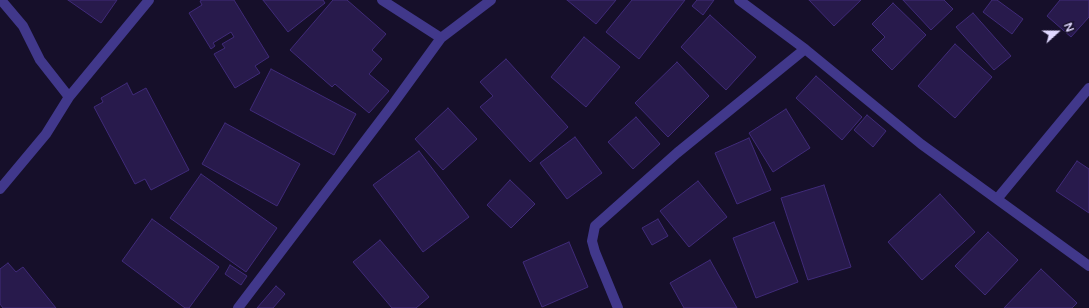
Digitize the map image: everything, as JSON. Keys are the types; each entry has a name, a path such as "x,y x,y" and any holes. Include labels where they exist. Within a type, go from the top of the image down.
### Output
{"street":[{"path":"1,0 23,26 40,60 69,97"},
{"path":"0,189 46,134 69,97 149,0"},
{"path":"382,0 441,38"},
{"path":"238,308 393,104 441,38 492,0"},
{"path":"739,0 804,49 920,144 1089,266"},
{"path":"618,308 595,252 592,241 595,226 677,152 804,49"},
{"path":"997,199 1089,88"}],"building":[{"path":"68,0 117,0 101,23"},
{"path":"234,0 269,57 255,66 260,73 235,88 214,54 225,48 222,44 234,37 231,32 213,43 215,46 211,49 189,13 202,5 200,1"},
{"path":"263,0 323,0 325,3 288,32"},
{"path":"333,0 347,0 386,34 372,50 382,59 369,74 389,91 369,113 335,84 332,87 290,50"},
{"path":"567,0 616,0 596,24"},
{"path":"632,0 685,0 639,59 606,32"},
{"path":"697,0 714,0 703,15 692,6"},
{"path":"809,0 861,0 834,26"},
{"path":"903,0 944,0 953,9 931,30"},
{"path":"992,0 997,0 1023,19 1012,34 983,12"},
{"path":"1060,0 1089,0 1089,17 1071,37 1047,16"},
{"path":"893,3 926,35 892,70 872,50 885,37 872,24"},
{"path":"973,13 1011,56 994,70 956,27"},
{"path":"710,15 756,57 726,90 681,47"},
{"path":"584,37 620,67 586,107 551,77"},
{"path":"955,44 992,77 955,118 918,86"},
{"path":"506,59 568,127 530,162 480,107 493,96 480,82"},
{"path":"677,62 709,96 668,137 635,103"},
{"path":"271,69 356,114 334,155 250,110"},
{"path":"816,76 862,117 842,140 796,98"},
{"path":"127,83 133,95 146,88 189,170 151,190 145,179 135,184 94,107 103,102 101,98"},
{"path":"448,108 477,139 443,170 415,139"},
{"path":"786,109 810,148 773,172 749,133"},
{"path":"867,115 886,131 873,147 854,130"},
{"path":"636,117 660,144 633,169 608,142"},
{"path":"225,123 300,164 277,206 202,164"},
{"path":"575,137 602,173 567,199 540,163"},
{"path":"749,138 771,190 737,204 715,153"},
{"path":"419,151 469,217 423,252 373,185"},
{"path":"1077,161 1089,169 1089,213 1056,191"},
{"path":"201,174 277,228 246,272 170,218"},
{"path":"510,180 535,204 511,228 487,205"},
{"path":"698,181 727,217 689,247 660,211"},
{"path":"824,185 851,267 808,280 781,198"},
{"path":"940,194 975,232 922,280 888,242"},
{"path":"152,219 219,267 189,308 185,308 122,261"},
{"path":"658,219 668,236 652,245 642,228"},
{"path":"774,222 798,282 756,298 733,238"},
{"path":"988,232 1018,260 985,295 955,266"},
{"path":"380,240 429,297 416,308 392,308 353,262"},
{"path":"569,242 588,287 542,307 523,262"},
{"path":"710,260 737,308 684,308 670,283"},
{"path":"8,263 16,272 23,267 56,308 3,308 0,304 0,269"},
{"path":"230,265 247,276 241,285 225,274"},
{"path":"1041,269 1077,303 1072,308 1004,308"},
{"path":"276,286 285,294 273,308 257,308"}]}
